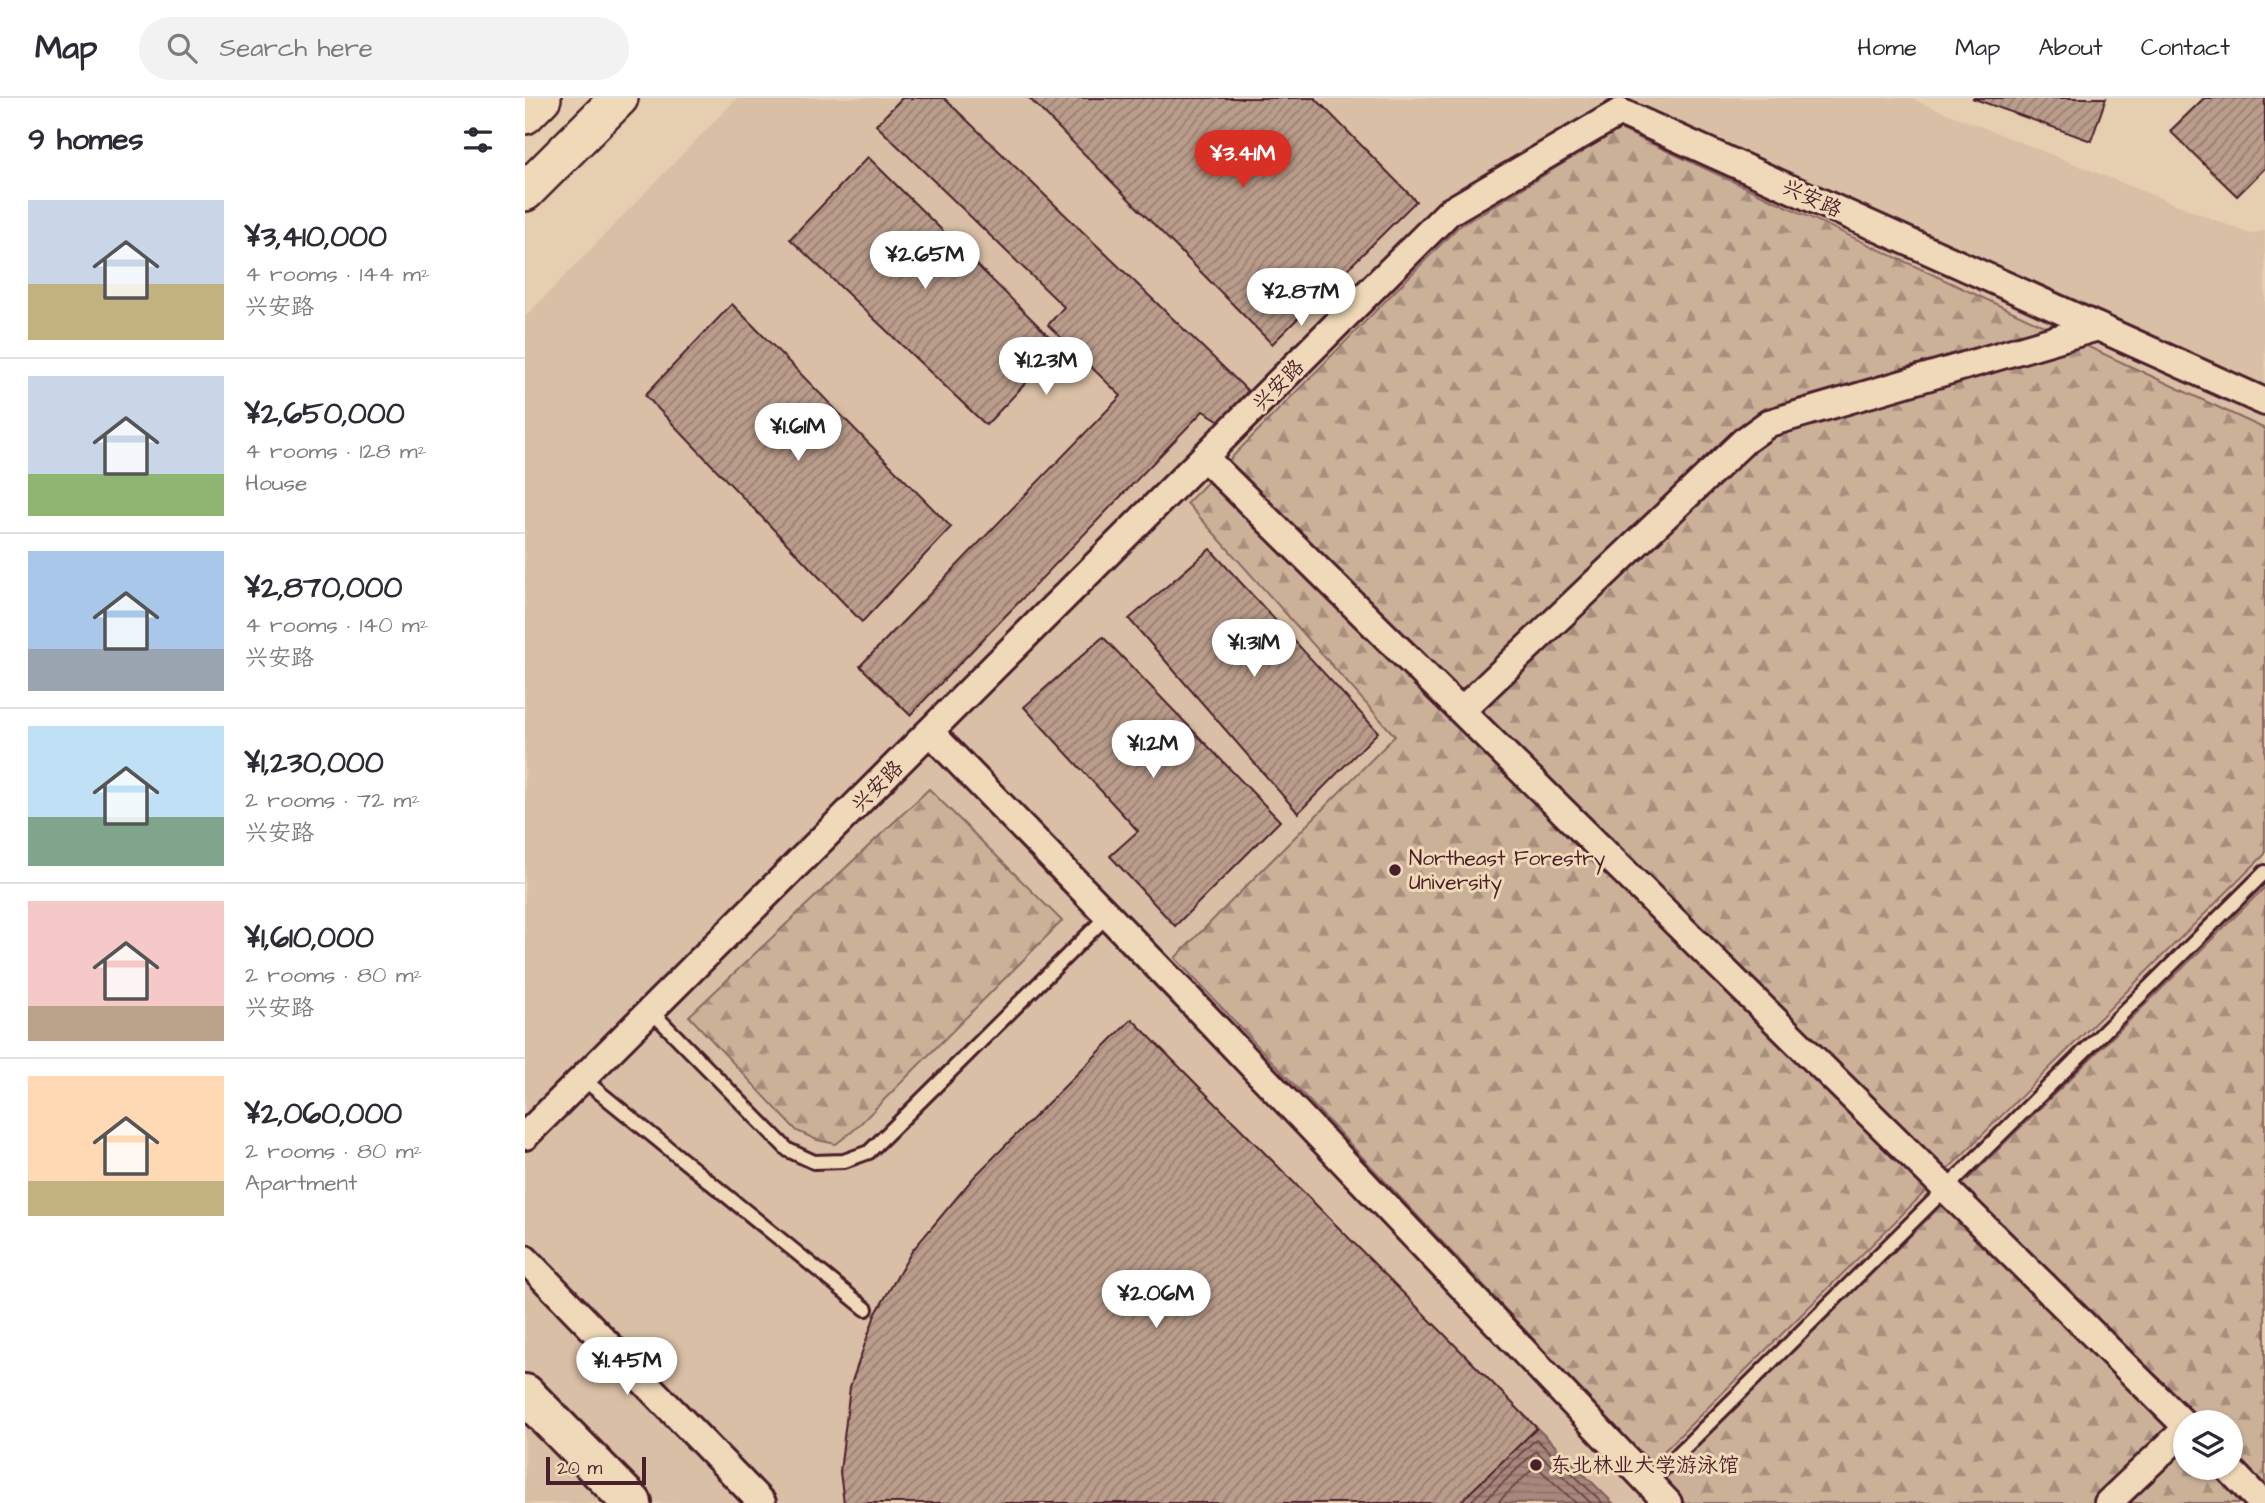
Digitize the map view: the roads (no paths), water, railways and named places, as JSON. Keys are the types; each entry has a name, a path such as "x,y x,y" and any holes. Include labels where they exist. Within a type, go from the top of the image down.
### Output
{"main road":[{"path":"525,115 542,98"},
{"path":"525,192 619,98"},
{"path":"535,1404 595,1503"},
{"path":"535,1404 632,1503"}],"street":[{"name":"兴安路","path":"525,1136 1450,212 1620,113 2265,402"},
{"path":"1462,710 1744,441 1769,423 2098,327"},
{"path":"1205,458 1946,1187 2173,1415"},
{"path":"930,732 1668,1503"},
{"path":"525,1259 762,1503"},
{"path":"2108,1503 2173,1440"},
{"path":"2240,1480 2262,1503"}],"lane":[{"path":"1649,1483 2265,872"},
{"path":"651,1011 788,1150 814,1162 844,1161 869,1152 1107,916"},
{"path":"583,1079 866,1309"}],"water":[{"name":"东北林业大学游泳馆","path":"1537,1428 1613,1503 1459,1503"}],"place":[{"name":"Northeast Forestry University","path":"1395,870"},
{"name":"东北林业大学游泳馆","path":"1536,1465"}]}
